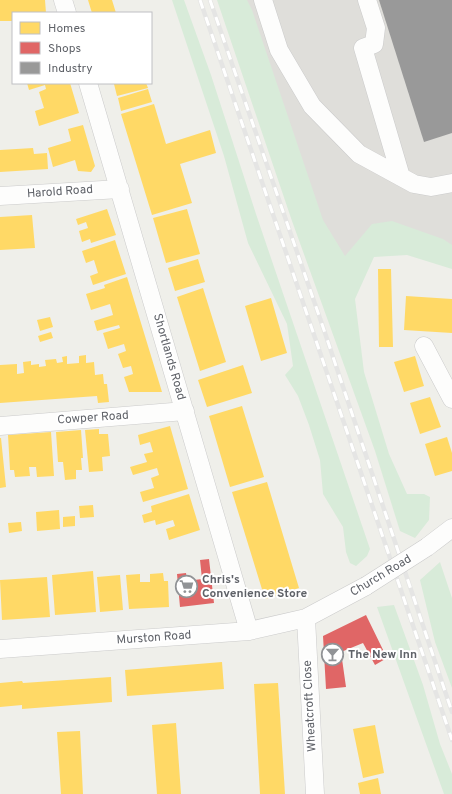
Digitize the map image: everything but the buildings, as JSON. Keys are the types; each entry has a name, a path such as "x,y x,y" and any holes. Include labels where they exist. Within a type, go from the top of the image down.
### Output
{"street":[{"path":"63,0 67,12"},
{"path":"262,0 279,50 312,106 359,154 414,184 431,187 452,183"},
{"path":"368,0 376,28 374,44 363,48 401,177"},
{"name":"Shortlands Road","path":"88,84 250,631"},
{"name":"Harold Road","path":"0,196 120,188"},
{"path":"424,346 452,399"},
{"name":"Cowper Road","path":"0,426 185,412"},
{"name":"Church Road","path":"306,618 366,586 427,547 452,528"},
{"name":"Murston Road","path":"0,649 250,631 306,618"},
{"name":"Wheatcroft Close","path":"306,618 315,794"}],"shaded area":[{"path":"227,0 452,0 452,260 389,245 312,267"}],"green space":[{"path":"172,0 184,0 211,75 256,214 370,549 367,556 356,566 350,563 346,552 343,527 323,494 320,460 309,425 298,396 285,375 293,366 287,324 248,243 224,156"},
{"path":"217,0 247,0 252,10 323,220 345,256 372,224 392,221 443,239 452,245 452,269 407,255 374,257 355,299 364,372 389,454 407,494 424,494 430,497 429,520 415,538 400,531 375,451 292,221"},
{"path":"440,562 452,598 452,688 435,642 420,580"},
{"path":"394,605 423,685 440,744 452,774 452,794 444,794 377,607"}],"railway":[{"path":"200,0 452,740"},
{"path":"210,0 324,330 452,712"}],"place":[{"name":"Chris's Convenience Store","path":"186,587"},
{"name":"The New Inn","path":"333,655"}]}
